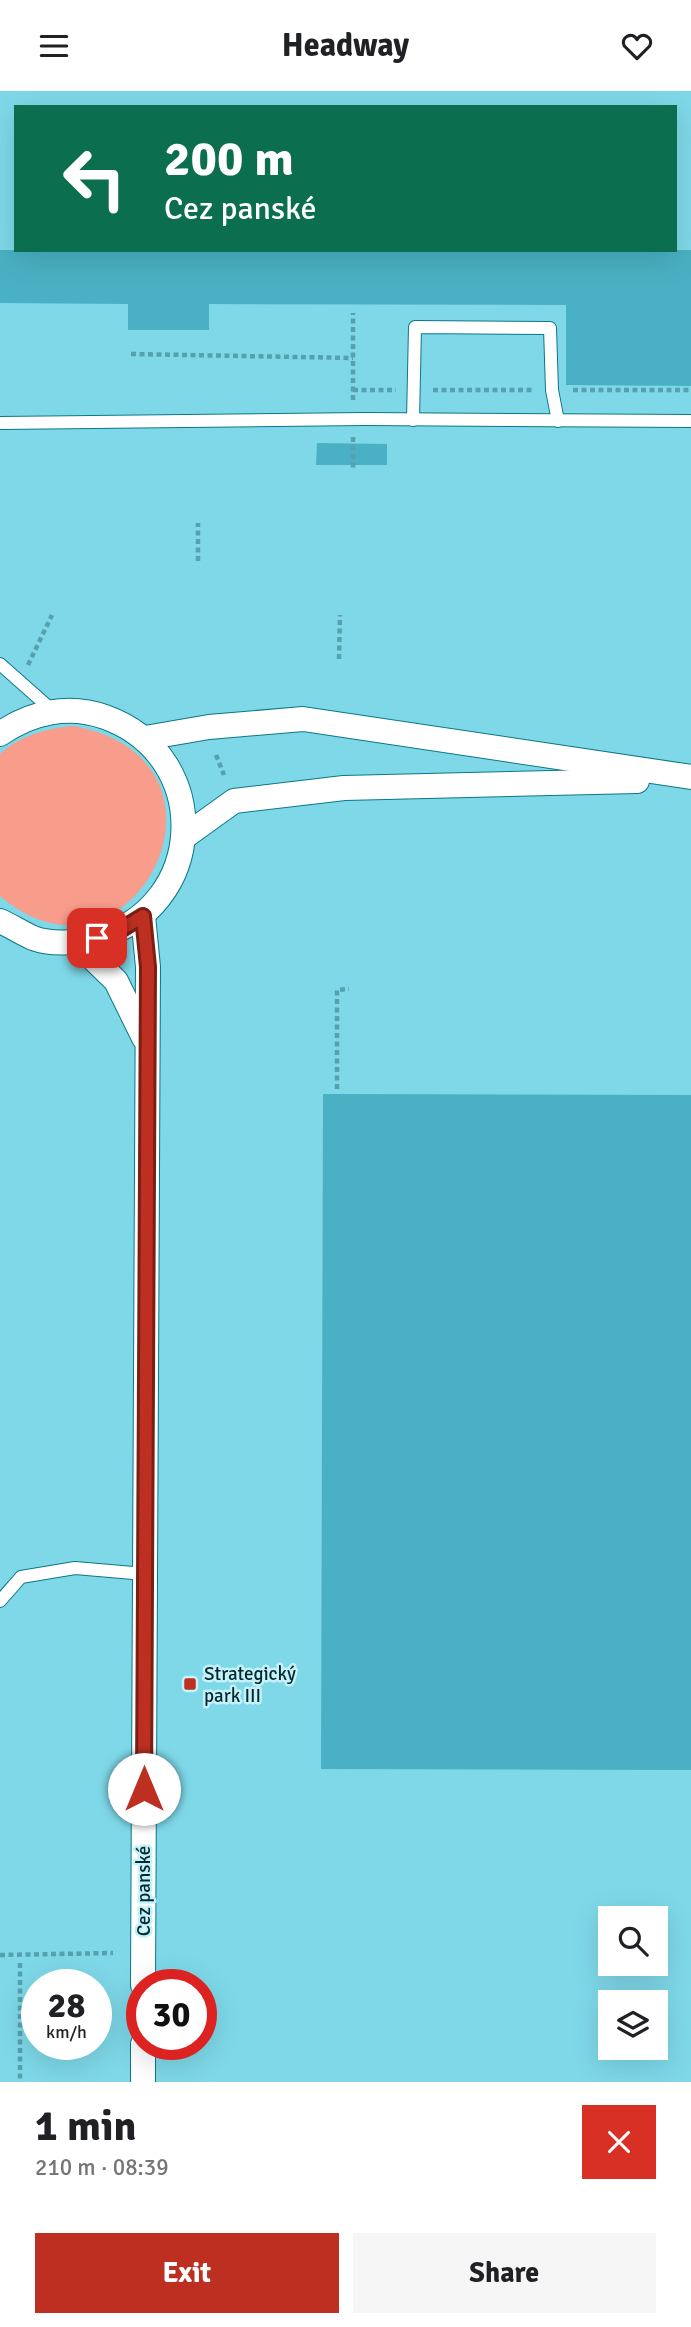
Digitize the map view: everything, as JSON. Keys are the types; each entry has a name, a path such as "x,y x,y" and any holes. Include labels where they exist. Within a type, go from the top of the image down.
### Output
{"street":[{"path":"0,734 18,721 54,711 90,712 125,724 145,738 174,777 183,806 184,837 178,866 163,893 143,916 117,932 77,943 35,939 0,921"},
{"path":"145,738 209,727 303,719 691,778"},
{"path":"184,837 234,801 344,788 691,778"},
{"name":"Cez panské","path":"143,916 148,967 143,1969"},
{"name":"Cez panské","path":"77,943 116,981 146,1042"},
{"path":"143,2060 143,2082"}],"lane":[{"path":"413,420 415,327 550,328 552,390 558,421"},
{"path":"0,423 691,421"},
{"path":"0,664 54,711"},
{"path":"0,1601 21,1577 75,1568 145,1574"}],"path":[{"path":"353,313 353,397"},
{"path":"131,354 353,358"},
{"path":"353,390 691,390"},
{"path":"198,523 198,561"},
{"path":"27,667 51,615"},
{"path":"339,659 340,615"},
{"path":"216,755 224,775"},
{"path":"337,1090 337,990 349,989"},
{"path":"0,1955 113,1952"},
{"path":"20,1963 20,2082"}],"shaded area":[{"path":"73,726 128,747 158,782 166,824 155,866 130,901 93,922 49,922 0,896 0,754 16,742 34,734"}],"building":[{"path":"0,250 691,250 691,386 566,385 566,305 209,304 209,330 128,330 128,304 0,303"},
{"path":"317,443 387,444 387,465 316,465"},
{"path":"323,1094 691,1095 691,1770 321,1769"}],"place":[{"name":"Strategický park III","path":"190,1684"}],"route":[{"path":"97,938 117,932 143,916 148,967 144,1789"}]}
